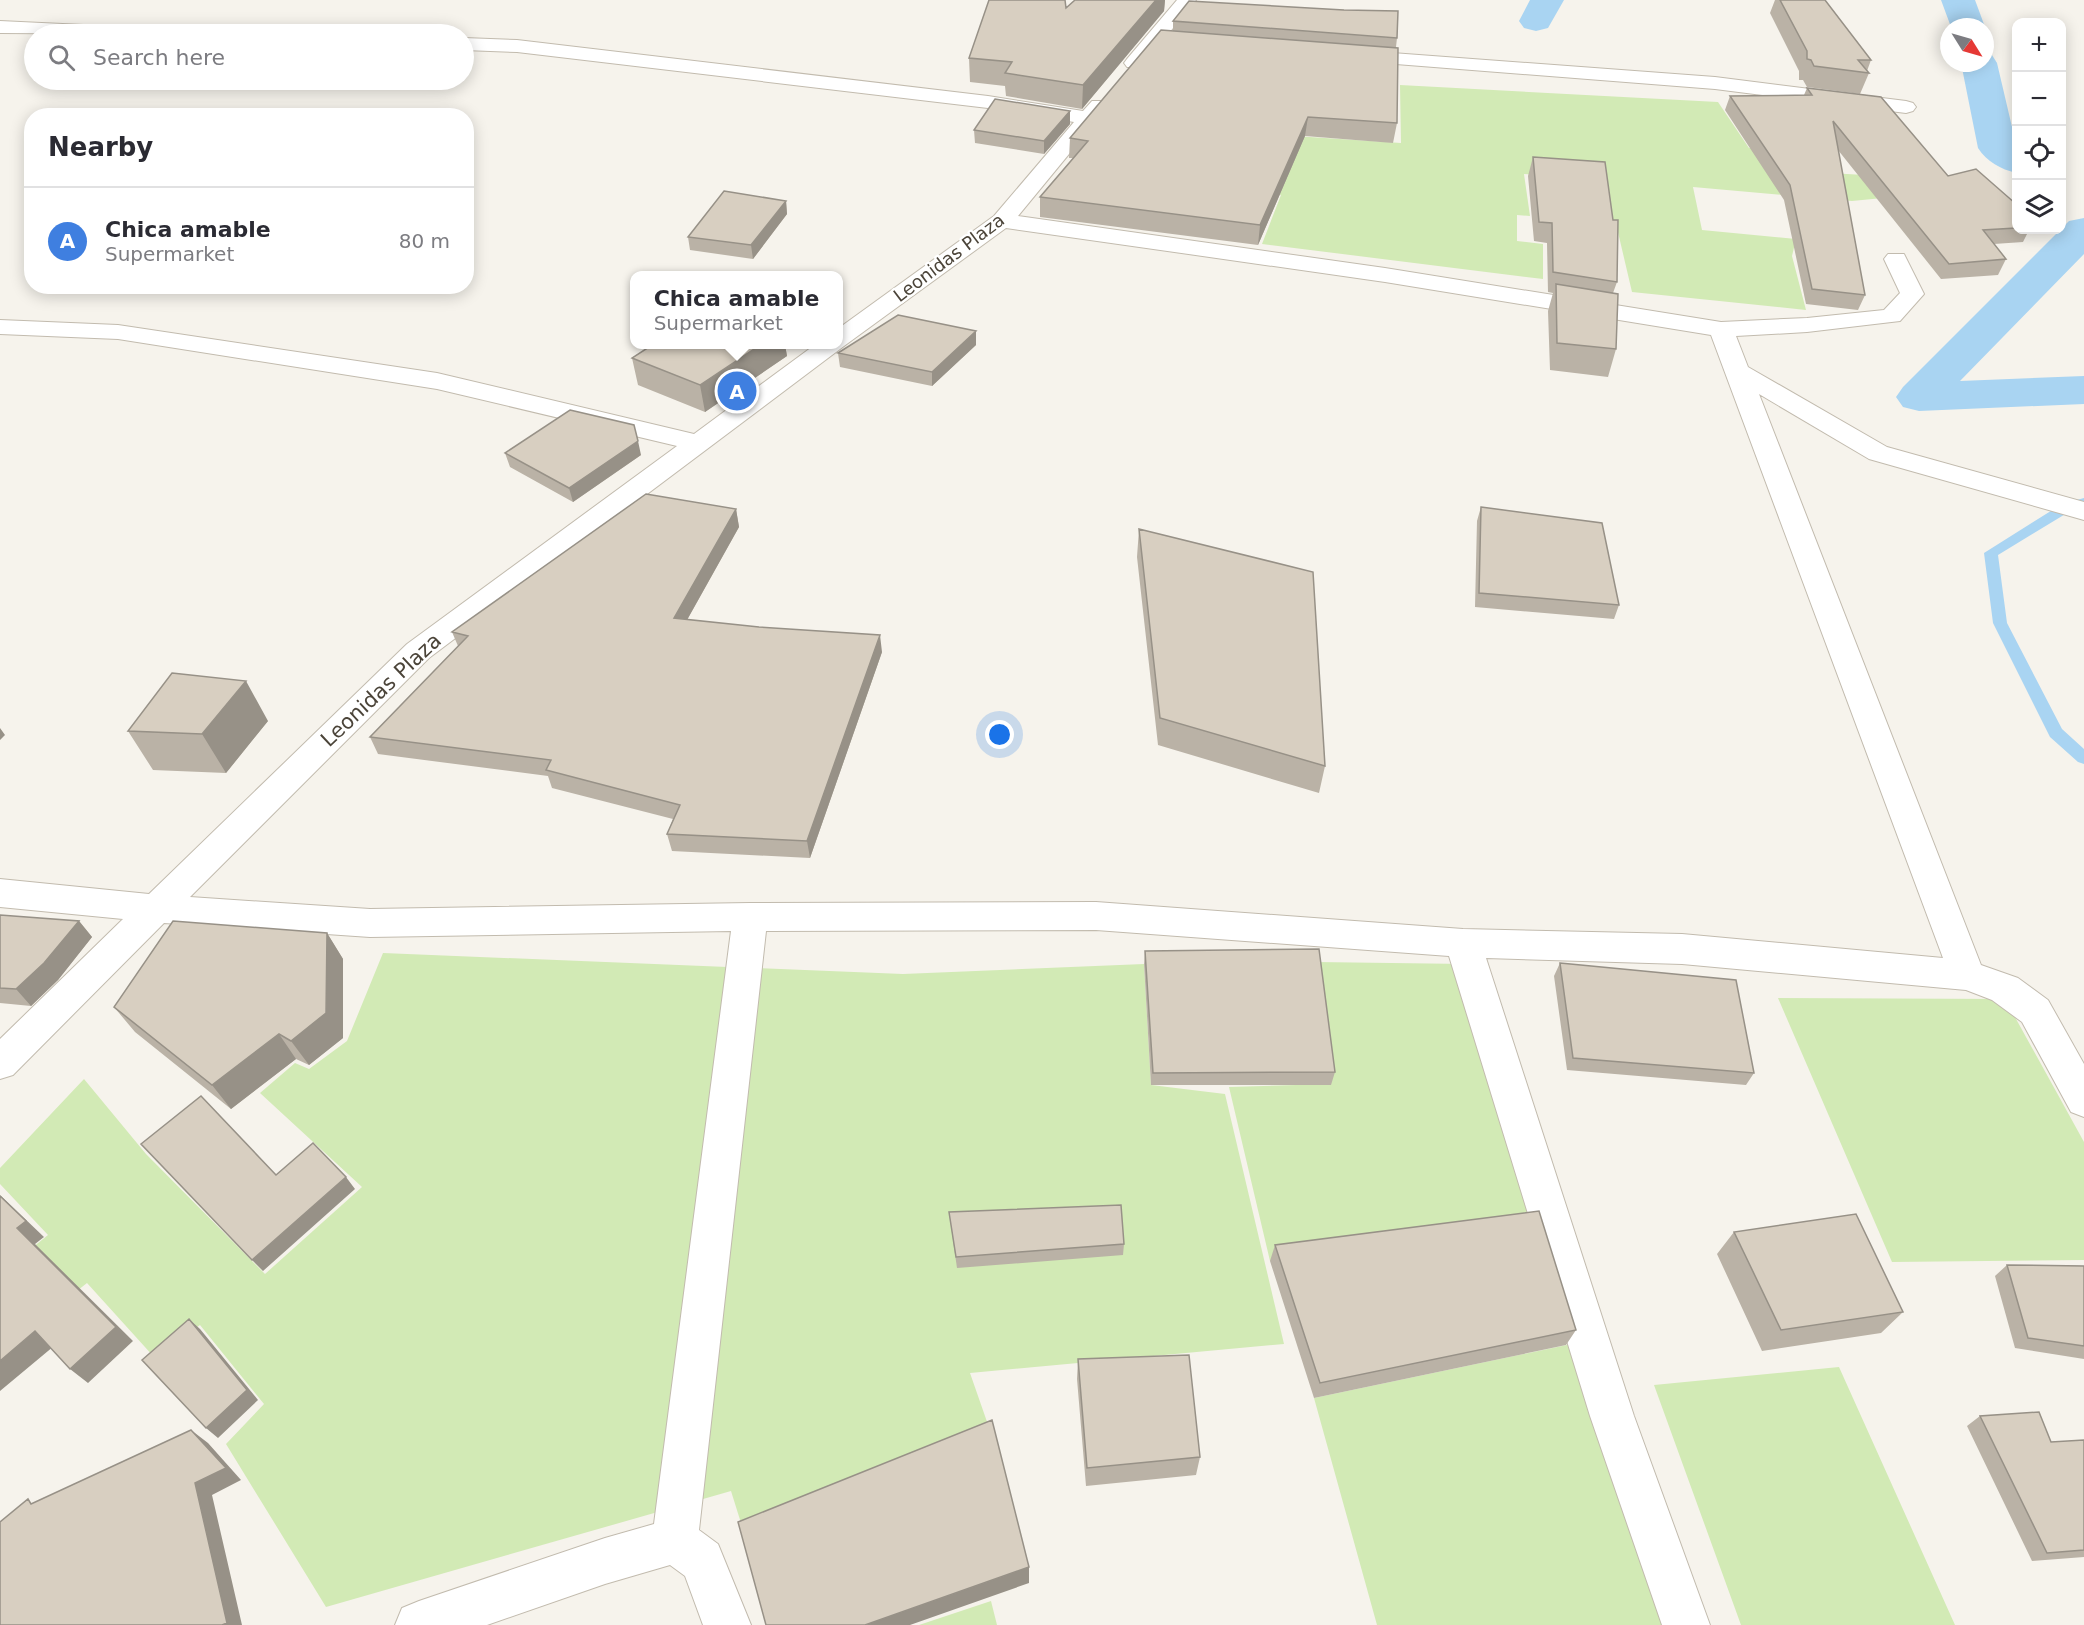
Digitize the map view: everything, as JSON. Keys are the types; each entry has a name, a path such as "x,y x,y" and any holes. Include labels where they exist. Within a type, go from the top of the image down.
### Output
{"street":[{"path":"1124,75 1187,0"},
{"path":"0,27 24,28"},
{"path":"1153,40 1176,42"},
{"path":"474,44 517,46 894,90 1088,118"},
{"path":"1338,55 1715,83 1906,107"},
{"name":"Leonidas Plaza","path":"843,337 1002,221 1110,92"},
{"path":"1002,221 1385,275 1721,329 1807,326 1891,316 1912,294 1896,259"},
{"path":"0,327 118,332 437,381 698,443"},
{"path":"1721,329 1967,975"},
{"name":"Leonidas Plaza","path":"0,1062 418,651 827,349"},
{"path":"1737,371 1878,453 2084,511"},
{"path":"0,893 157,909 370,924 750,916 1096,916 1462,943 1682,949 1967,975 2005,989 2035,1011 2084,1100"},
{"path":"675,1542 750,916"},
{"path":"1462,943 1612,1416 1686,1625"},
{"path":"419,1625 605,1561 675,1542 702,1560 727,1625"}],"green space":[{"path":"1400,85 1718,102 1749,148 1808,146 1830,173 1864,175 1893,197 1852,201 1693,187 1702,230 1796,239 1792,256 1806,310 1632,292 1617,228 1609,216 1602,179 1524,174 1530,216 1517,215 1517,241 1543,244 1543,279 1262,244 1281,195 1210,186 1279,135 1401,143"},
{"path":"383,953 903,974 1144,964 1151,1085 1225,1094 1284,1344 970,1373 993,1439 746,1539 731,1491 326,1607 226,1444 264,1404 200,1325 154,1357 87,1283 0,1352 0,1274 48,1235 0,1184 0,1168 84,1079 146,1154 265,1274 362,1187 260,1093 295,1063 309,1069 347,1041"},
{"path":"1316,962 1467,964 1551,1225 1270,1261 1229,1087 1331,1084"},
{"path":"1778,998 2005,999 2084,1142 2084,1260 1892,1262"},
{"path":"1586,1341 1698,1625 1377,1625 1314,1398"},
{"path":"1839,1367 1955,1625 1741,1625 1654,1385"},
{"path":"991,1601 997,1625 919,1625"}],"building":[{"path":"989,0 1065,0 1066,8 1075,0 1156,0 1083,85 1005,73 1012,62 969,58"},
{"path":"1780,0 1825,0 1871,60 1858,60 1869,73 1814,66 1811,60 1807,59 1807,51"},
{"path":"1189,1 1398,11 1397,38 1173,21"},
{"path":"1161,30 1398,48 1397,123 1308,117 1260,225 1040,197 1088,141 1070,138"},
{"path":"1807,88 1881,97 1948,176 1976,169 2012,200 2012,228 1983,230 2006,259 1949,264 1833,121 1865,295 1812,289 1790,185 1730,96 1812,95"},
{"path":"995,99 1070,111 1044,141 974,130"},
{"path":"1533,157 1605,162 1613,220 1618,220 1617,282 1553,272 1552,223 1539,222"},
{"path":"724,191 786,201 751,245 688,237"},
{"path":"1556,284 1618,294 1616,349 1557,343"},
{"path":"898,315 976,331 932,372 838,353"},
{"path":"646,349 754,349 700,385 632,358"},
{"path":"570,410 634,425 638,441 569,488 505,453"},
{"path":"646,494 736,509 674,618 759,627 880,635 807,841 667,834 680,805 546,770 551,760 370,737 468,636 452,632"},
{"path":"1481,507 1602,523 1619,605 1479,593"},
{"path":"1139,529 1313,572 1325,766 1160,718"},
{"path":"172,673 246,681 202,734 128,731"},
{"path":"0,915 79,921 44,963 16,989 0,988"},
{"path":"173,921 327,933 326,1013 291,1041 279,1034 212,1085 114,1007"},
{"path":"1319,949 1335,1072 1153,1073 1145,951"},
{"path":"1560,963 1736,980 1754,1073 1573,1058"},
{"path":"201,1096 276,1175 313,1143 346,1177 252,1260 141,1144"},
{"path":"0,1196 26,1221 17,1228 116,1327 70,1369 35,1331 0,1361"},
{"path":"1121,1205 1124,1244 956,1257 949,1212"},
{"path":"1539,1211 1576,1330 1320,1383 1275,1245"},
{"path":"1856,1214 1903,1312 1781,1330 1734,1232"},
{"path":"2007,1265 2084,1266 2084,1346 2028,1338"},
{"path":"189,1319 247,1390 206,1428 142,1360"},
{"path":"1189,1355 1200,1457 1087,1468 1078,1359"},
{"path":"2039,1412 2051,1442 2084,1440 2084,1550 2047,1553 1980,1416"},
{"path":"992,1420 1029,1567 865,1625 766,1625 738,1522"},
{"path":"191,1430 226,1468 195,1483 227,1623 222,1625 0,1625 0,1522 28,1499 31,1504"}],"waterway":[{"path":"1536,21 1547,0"},
{"path":"1958,0 1965,18"},
{"path":"1981,72 1997,148 2012,158"},
{"path":"2084,230 1919,397 2084,390"},
{"path":"2084,502 2067,507 1991,553 2000,623 2056,733 2084,758"}],"place":[{"name":"Chica amable","path":"737,391"}]}
